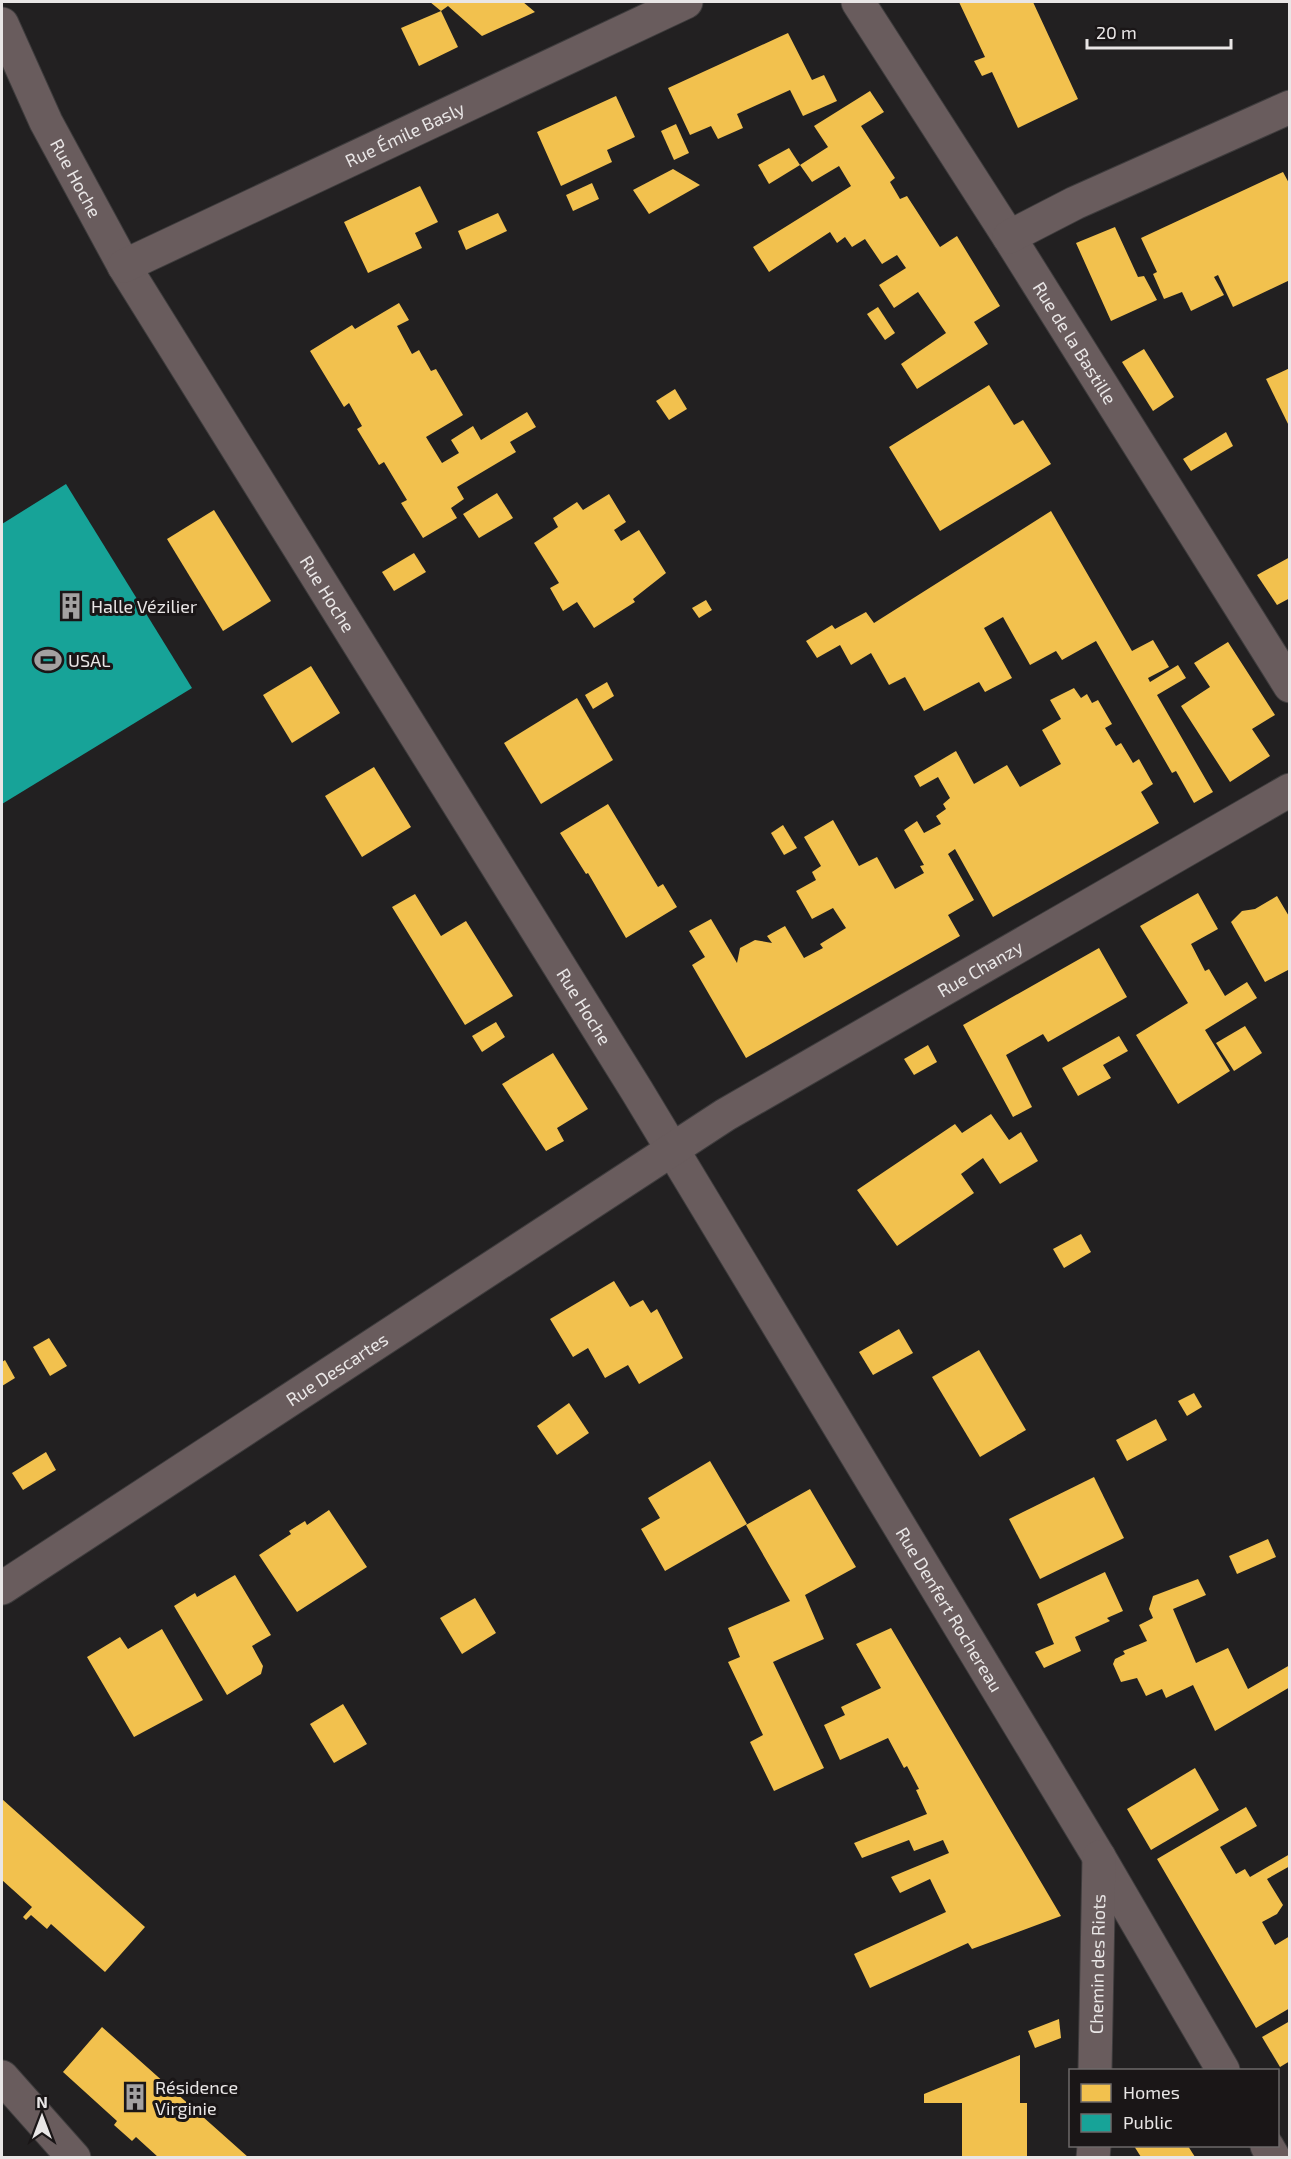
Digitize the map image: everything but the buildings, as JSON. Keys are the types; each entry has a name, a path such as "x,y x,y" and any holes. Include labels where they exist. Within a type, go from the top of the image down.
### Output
{"street":[{"name":"Rue Émile Basly","path":"124,266 686,2"},
{"name":"Rue de la Bastille","path":"858,2 1009,237 1290,686"},
{"name":"Rue Hoche","path":"2,24 46,122 124,266 631,1081 672,1152"},
{"path":"1009,237 1075,203 1290,107"},
{"name":"Rue Chanzy","path":"672,1152 725,1115 1290,790"},
{"name":"Rue Descartes","path":"2,1587 672,1152"},
{"name":"Rue Denfert Rochereau","path":"672,1152 1099,1857 1222,2069"},
{"name":"Chemin des Riots","path":"1095,2069 1099,1857"},
{"path":"2,2077 74,2157"}],"place":[{"name":"Halle Vézilier","path":"71,606"},
{"name":"USAL","path":"48,660"},
{"name":"Résidence Virginie","path":"135,2097"}]}
